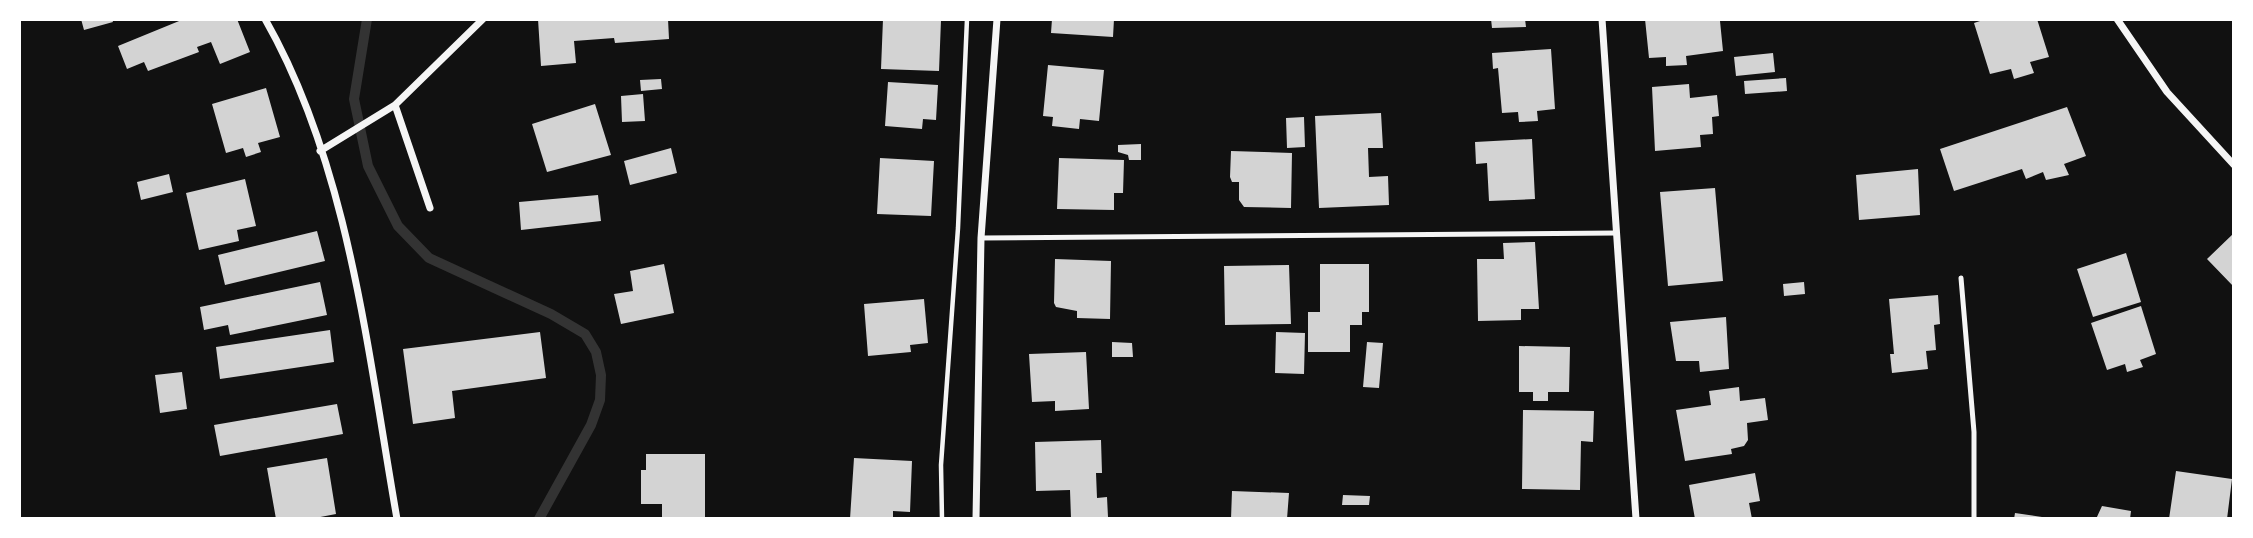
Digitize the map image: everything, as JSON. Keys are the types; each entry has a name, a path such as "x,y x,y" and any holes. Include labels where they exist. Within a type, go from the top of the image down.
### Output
{"street":[{"path":"265,19 287,57 334,192 364,333 397,519"},
{"path":"320,151 381,117 396,105 483,19"},
{"path":"976,519 981,238 997,19"},
{"path":"1602,19 1636,519"},
{"path":"2117,19 2167,92 2234,165"},
{"path":"396,105 430,208"}],"lane":[{"path":"981,238 1617,233"},
{"path":"1961,278 1974,432 1974,519"}],"path":[{"path":"942,519 941,465 958,228 967,19"}],"building":[{"path":"81,19 112,19 113,22 84,30"},
{"path":"184,19 237,19 250,52 220,64 211,42 197,47 199,52 148,71 144,62 127,69 118,46"},
{"path":"538,19 668,19 669,39 615,43 614,38 574,41 576,63 541,66"},
{"path":"883,19 941,20 939,71 881,69"},
{"path":"1052,19 1114,19 1113,37 1051,33"},
{"path":"1491,19 1525,19 1526,27 1492,28"},
{"path":"1645,19 1720,21 1723,51 1686,56 1687,65 1666,66 1666,57 1649,58"},
{"path":"1986,19 2037,19 2049,57 2030,62 2034,73 2014,79 2011,69 1990,74 1974,23"},
{"path":"1551,49 1555,109 1537,111 1538,121 1519,122 1518,112 1502,113 1498,68 1493,69 1492,53"},
{"path":"1773,53 1775,72 1736,76 1734,57"},
{"path":"1048,65 1104,70 1099,121 1080,119 1079,129 1052,126 1053,117 1043,116"},
{"path":"1786,78 1787,91 1745,94 1744,81"},
{"path":"661,79 662,89 641,91 640,80"},
{"path":"888,82 938,85 936,120 923,119 922,129 885,126"},
{"path":"1689,84 1690,98 1717,95 1719,116 1712,117 1713,134 1700,135 1701,147 1655,151 1652,87"},
{"path":"266,88 280,137 258,143 261,152 246,157 243,148 226,153 212,104"},
{"path":"643,94 645,121 622,122 621,96"},
{"path":"595,104 611,155 547,172 532,124"},
{"path":"2067,107 2086,156 2064,164 2069,175 2046,180 2043,172 2026,179 2022,169 1954,191 1940,149"},
{"path":"1381,113 1383,148 1368,148 1369,177 1388,176 1389,205 1319,208 1315,116"},
{"path":"1304,117 1305,147 1287,148 1286,118"},
{"path":"1532,139 1535,199 1489,201 1487,163 1476,164 1475,142"},
{"path":"1141,144 1141,160 1129,160 1128,155 1118,152 1118,145"},
{"path":"671,148 677,173 630,185 624,161"},
{"path":"1231,151 1292,153 1291,208 1244,207 1239,200 1239,182 1232,182 1230,177"},
{"path":"880,158 934,161 931,216 877,214"},
{"path":"1059,158 1124,160 1123,193 1114,193 1114,210 1057,209"},
{"path":"1918,169 1920,215 1859,220 1856,175"},
{"path":"169,174 173,192 141,200 137,182"},
{"path":"245,179 256,226 237,230 239,241 199,250 186,193"},
{"path":"1715,188 1723,281 1668,286 1660,192"},
{"path":"598,195 601,221 521,230 519,202"},
{"path":"317,231 325,261 225,285 218,255"},
{"path":"2234,233 2234,287 2207,259"},
{"path":"1535,242 1539,309 1521,309 1521,320 1478,321 1477,259 1504,259 1503,243"},
{"path":"2126,253 2141,302 2093,317 2077,269"},
{"path":"1055,259 1111,261 1110,319 1077,318 1077,311 1056,307"},
{"path":"664,264 674,313 621,324 614,294 633,291 630,271"},
{"path":"1320,264 1369,264 1369,312 1362,312 1362,325 1350,325 1350,352 1308,352 1308,312 1320,312"},
{"path":"1289,265 1291,324 1225,325 1224,266"},
{"path":"320,282 327,315 230,335 228,325 204,330 200,307"},
{"path":"1804,282 1805,294 1784,296 1783,284"},
{"path":"1938,295 1940,324 1934,325 1936,350 1926,351 1928,369 1892,373 1890,354 1894,354 1889,299"},
{"path":"924,299 928,343 910,345 911,352 868,356 864,304"},
{"path":"2141,306 2156,354 2140,360 2143,367 2127,372 2125,364 2107,370 2091,323"},
{"path":"1726,317 1729,369 1700,372 1699,361 1676,361 1670,322"},
{"path":"330,330 334,362 220,379 216,347"},
{"path":"540,332 546,378 452,391 455,418 413,424 403,349"},
{"path":"1276,332 1305,333 1304,374 1275,373"},
{"path":"1112,342 1132,343 1133,357 1112,357"},
{"path":"1367,342 1383,343 1379,388 1363,387"},
{"path":"1519,346 1570,347 1569,392 1548,392 1548,401 1533,401 1533,392 1519,392"},
{"path":"1086,352 1089,409 1055,411 1055,401 1032,402 1029,354"},
{"path":"182,372 187,409 160,413 155,375"},
{"path":"1739,387 1740,401 1765,398 1768,420 1747,423 1748,440 1744,446 1731,449 1732,454 1685,461 1676,410 1711,405 1709,391"},
{"path":"337,404 343,434 220,456 214,425"},
{"path":"1523,410 1594,411 1593,442 1581,441 1580,490 1522,489"},
{"path":"1101,440 1102,473 1096,473 1097,498 1107,497 1108,517 1071,518 1070,490 1036,491 1035,442"},
{"path":"646,454 705,454 705,517 662,517 662,504 641,504 641,470 646,470"},
{"path":"327,458 336,514 310,519 276,519 267,468"},
{"path":"854,458 912,461 910,512 893,511 893,519 850,519"},
{"path":"2176,471 2232,479 2227,519 2169,519"},
{"path":"1755,473 1760,501 1749,503 1752,519 1695,519 1689,485"},
{"path":"1232,491 1289,493 1287,519 1231,519"},
{"path":"1343,495 1370,496 1369,505 1342,505"},
{"path":"2102,506 2131,511 2130,519 2096,519"},
{"path":"2015,513 2042,517 2042,519 2014,519"}],"waterway":[{"path":"367,19 354,99 368,166 398,226 429,258 551,314 585,334 596,352 601,375 600,400 591,425 539,519"}]}
